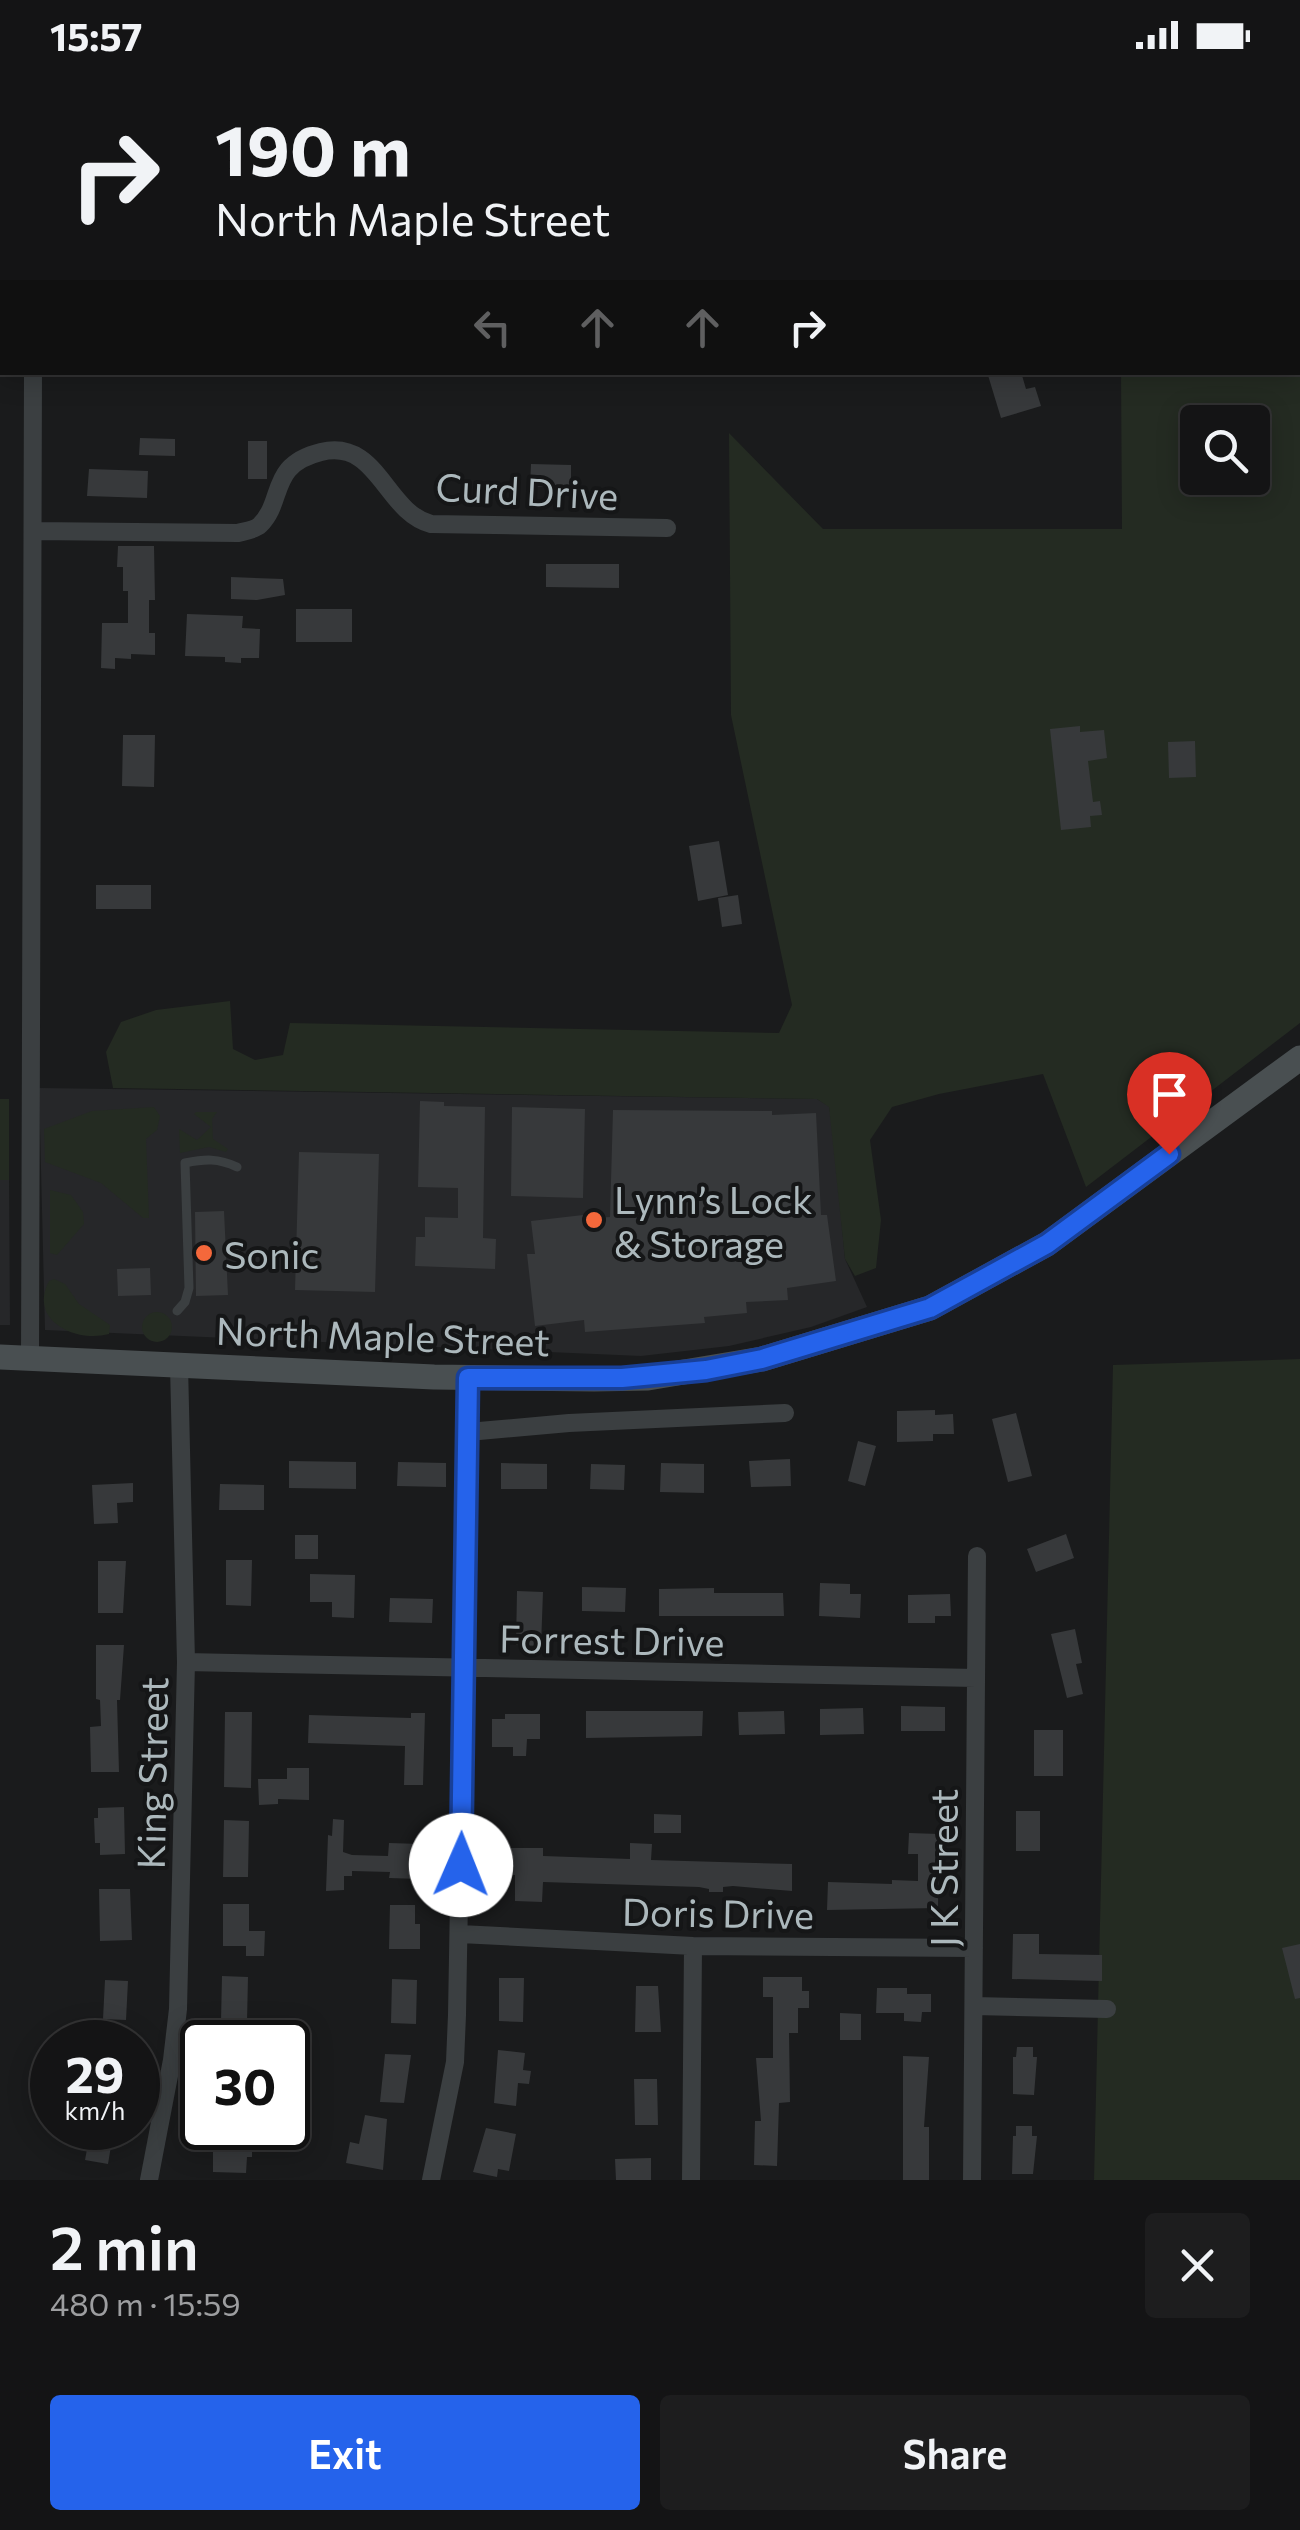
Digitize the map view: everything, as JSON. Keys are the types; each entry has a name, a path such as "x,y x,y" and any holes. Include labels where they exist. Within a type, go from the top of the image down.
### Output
{"main road":[{"name":"North Maple Street","path":"0,1357 468,1378 648,1378 762,1359 930,1308 1047,1244 1300,1058"}],"street":[{"path":"30,1358 33,375"},
{"name":"Curd Drive","path":"33,531 252,530 261,524 280,482 292,466 331,450 356,454 368,462 413,515 431,524 667,528"},
{"name":"King Street","path":"149,2180 178,2009 186,1662 179,1365"},
{"path":"431,2180 455,2062 468,1378"},
{"path":"468,1432 785,1413"},
{"name":"J K Street","path":"972,2180 978,1556"},
{"name":"Forrest Drive","path":"186,1662 976,1678"},
{"name":"Doris Drive","path":"460,1934 693,1946 974,1948"},
{"path":"691,2180 693,1946"},
{"path":"974,2006 1106,2009"}],"lane":[{"path":"177,1311 190,1288 185,1163 206,1159 237,1166"}],"shaded area":[{"path":"1121,375 1300,375 1300,1023 1086,1187 1043,1074 892,1107 870,1140 881,1220 876,1268 855,1276 845,1259 829,1107 817,1099 113,1088 106,1052 121,1022 156,1010 230,1001 233,1049 255,1060 283,1055 290,1023 779,1033 792,1005 731,715 729,433 823,529 1122,529"},
{"path":"39,1088 817,1099 829,1106 845,1259 867,1307 811,1327 729,1346 641,1356 45,1330"},
{"path":"0,1099 9,1099 9,1180 0,1180"},
{"path":"154,1107 160,1116 157,1130 146,1139 149,1218 143,1218 101,1183 45,1162 44,1129 92,1111"},
{"path":"196,1112 217,1112 212,1119 213,1139 228,1149 226,1152 209,1147 180,1153 179,1129 197,1140 211,1127"},
{"path":"0,1180 9,1180 10,1325 0,1325"},
{"path":"50,1190 71,1195 83,1212 84,1224 57,1255 50,1253"},
{"path":"49,1281 65,1284 79,1304 110,1325 109,1334 82,1335 58,1326 45,1307 44,1295"},
{"path":"157,1312 171,1321 172,1327 163,1341 157,1342 143,1333 142,1327 151,1313"},
{"path":"1300,1359 1300,2180 1094,2180 1113,1365"}],"building":[{"path":"988,375 1022,375 1026,389 1035,387 1041,406 1001,418"},
{"path":"140,438 175,439 175,456 139,455"},
{"path":"248,441 267,441 267,479 248,479"},
{"path":"531,464 571,465 571,488 530,486"},
{"path":"89,469 148,471 147,498 87,496"},
{"path":"118,546 154,546 155,600 149,600 149,633 155,633 155,655 131,654 131,659 115,658 115,669 101,668 102,623 128,623 128,591 123,591 123,567 117,567"},
{"path":"546,564 619,564 619,588 546,587"},
{"path":"231,577 283,579 285,595 231,599"},
{"path":"296,609 352,609 352,642 296,642"},
{"path":"187,614 243,616 242,628 260,629 259,658 241,658 241,663 225,662 225,657 185,656"},
{"path":"1080,726 1080,732 1104,730 1107,758 1088,761 1093,802 1100,801 1102,815 1090,816 1091,827 1061,830 1050,729"},
{"path":"123,735 155,735 154,787 122,786"},
{"path":"1195,741 1196,777 1169,778 1168,742"},
{"path":"719,841 728,895 698,901 689,846"},
{"path":"96,885 151,885 151,909 96,909"},
{"path":"738,895 742,924 722,927 718,898"},
{"path":"420,1101 485,1107 483,1238 496,1239 495,1269 415,1266 416,1237 425,1237 425,1217 458,1218 458,1188 418,1187"},
{"path":"512,1107 585,1109 583,1198 511,1196"},
{"path":"613,1110 816,1113 821,1215 827,1215 836,1281 787,1288 788,1300 746,1302 747,1313 704,1317 705,1323 585,1332 584,1320 535,1326 527,1254 535,1254 531,1221 583,1215 583,1219 610,1217"},
{"path":"299,1152 379,1154 375,1292 295,1290"},
{"name":"Sonic","path":"224,1211 228,1295 196,1296 195,1212"},
{"path":"150,1268 151,1295 118,1296 117,1269"},
{"path":"935,1410 935,1415 953,1414 954,1434 933,1434 933,1441 897,1442 897,1411"},
{"path":"1016,1413 1032,1476 1008,1482 992,1419"},
{"path":"858,1441 876,1446 865,1486 848,1481"},
{"path":"790,1459 791,1486 751,1487 749,1461"},
{"path":"289,1461 356,1462 356,1489 289,1488"},
{"path":"398,1462 446,1463 446,1487 397,1486"},
{"path":"501,1463 547,1464 547,1489 501,1489"},
{"path":"661,1463 704,1464 704,1493 660,1492"},
{"path":"591,1464 625,1465 624,1490 590,1489"},
{"path":"133,1483 133,1502 117,1503 118,1523 94,1524 92,1485"},
{"path":"220,1484 264,1485 264,1510 219,1510"},
{"path":"1066,1534 1074,1558 1036,1572 1027,1549"},
{"path":"295,1535 318,1535 318,1559 295,1559"},
{"path":"226,1560 252,1560 251,1606 226,1605"},
{"path":"98,1561 126,1561 123,1613 98,1613"},
{"path":"310,1574 355,1575 354,1618 332,1617 332,1602 310,1602"},
{"path":"820,1583 850,1584 850,1594 861,1594 860,1618 819,1616"},
{"path":"582,1587 626,1588 625,1612 582,1611"},
{"path":"714,1588 714,1593 783,1593 784,1616 659,1616 659,1589"},
{"path":"517,1591 543,1592 541,1646 516,1645"},
{"path":"950,1594 951,1616 935,1616 935,1623 908,1623 908,1595"},
{"path":"390,1598 433,1599 432,1623 389,1622"},
{"path":"1075,1629 1082,1663 1076,1664 1083,1694 1067,1698 1051,1634"},
{"path":"96,1645 124,1645 117,1700 119,1772 91,1772 90,1727 101,1726 100,1700 96,1699"},
{"path":"901,1706 945,1707 945,1731 901,1731"},
{"path":"863,1708 864,1734 820,1735 820,1709"},
{"path":"586,1711 703,1711 702,1736 586,1738"},
{"path":"784,1711 785,1734 739,1735 738,1712"},
{"path":"225,1712 252,1712 251,1788 224,1787"},
{"path":"411,1713 425,1713 423,1785 404,1785 405,1746 308,1743 309,1715 411,1718"},
{"path":"505,1714 540,1714 540,1739 527,1739 526,1756 513,1756 513,1747 492,1747 492,1719 505,1719"},
{"path":"1034,1730 1063,1730 1063,1776 1034,1776"},
{"path":"287,1768 309,1768 309,1800 278,1799 278,1804 259,1805 258,1779 287,1779"},
{"path":"124,1807 125,1854 100,1855 100,1843 95,1843 94,1818 98,1818 98,1808"},
{"path":"1016,1811 1040,1811 1040,1851 1016,1851"},
{"path":"654,1814 681,1815 681,1833 654,1833"},
{"path":"333,1819 344,1820 343,1852 352,1855 388,1856 389,1843 421,1844 420,1879 389,1878 390,1872 352,1871 352,1876 344,1876 344,1890 326,1891 328,1835 332,1836"},
{"path":"224,1820 249,1821 248,1877 223,1877"},
{"path":"909,1833 939,1834 938,1908 827,1910 828,1882 918,1881 918,1854 908,1854"},
{"path":"630,1843 652,1844 651,1860 792,1864 792,1891 733,1886 723,1887 723,1892 709,1892 699,1887 543,1882 542,1902 515,1901 515,1875 501,1874 501,1848 543,1848 543,1856 630,1859"},
{"path":"99,1889 130,1889 132,1940 100,1941"},
{"path":"223,1904 249,1904 249,1931 265,1931 264,1956 246,1956 246,1946 223,1946"},
{"path":"390,1905 415,1905 420,1949 389,1949"},
{"path":"1013,1934 1039,1934 1039,1954 1102,1955 1102,1981 1012,1979"},
{"path":"1300,1944 1300,1998 1295,1999 1282,1948"},
{"path":"222,1976 248,1977 247,2020 221,2020"},
{"path":"763,1977 802,1977 802,1991 809,1991 809,2008 798,2008 798,2033 789,2033 790,2102 779,2103 777,2166 754,2165 755,2121 761,2121 756,2058 773,2058 773,1997 763,1997"},
{"path":"499,1978 524,1978 523,2022 499,2021"},
{"path":"392,1979 417,1980 416,2024 391,2023"},
{"path":"105,1980 128,1981 126,2020 103,2019"},
{"path":"636,1986 658,1986 661,2032 635,2032"},
{"path":"877,1988 907,1988 907,1994 931,1994 931,2012 922,2012 921,2022 904,2021 904,2013 876,2013"},
{"path":"840,2013 861,2014 861,2040 840,2040"},
{"path":"1017,2047 1033,2047 1033,2057 1037,2057 1034,2095 1013,2094 1013,2057"},
{"path":"498,2050 525,2053 523,2070 531,2071 529,2084 518,2083 516,2106 494,2103"},
{"path":"385,2054 411,2055 404,2103 380,2102"},
{"path":"903,2056 929,2057 924,2127 929,2127 929,2180 903,2180"},
{"path":"634,2079 657,2079 658,2125 635,2125"},
{"path":"365,2115 387,2119 383,2170 346,2163 350,2142 359,2144"},
{"path":"1016,2126 1032,2126 1032,2136 1037,2136 1033,2174 1012,2174"},
{"path":"486,2128 516,2134 509,2171 498,2169 497,2177 473,2172"},
{"path":"87,2150 110,2150 108,2164 85,2160"},
{"path":"213,2150 252,2150 252,2157 247,2157 246,2173 213,2172"},
{"path":"651,2158 651,2180 616,2180 615,2159"}],"place":[{"name":"Lynn’s Lock & Storage","path":"594,1220"},
{"name":"Sonic","path":"204,1253"}],"route":[{"path":"461,1865 468,1378 648,1378 706,1370 762,1359 930,1308 1047,1244 1169,1154"}]}
